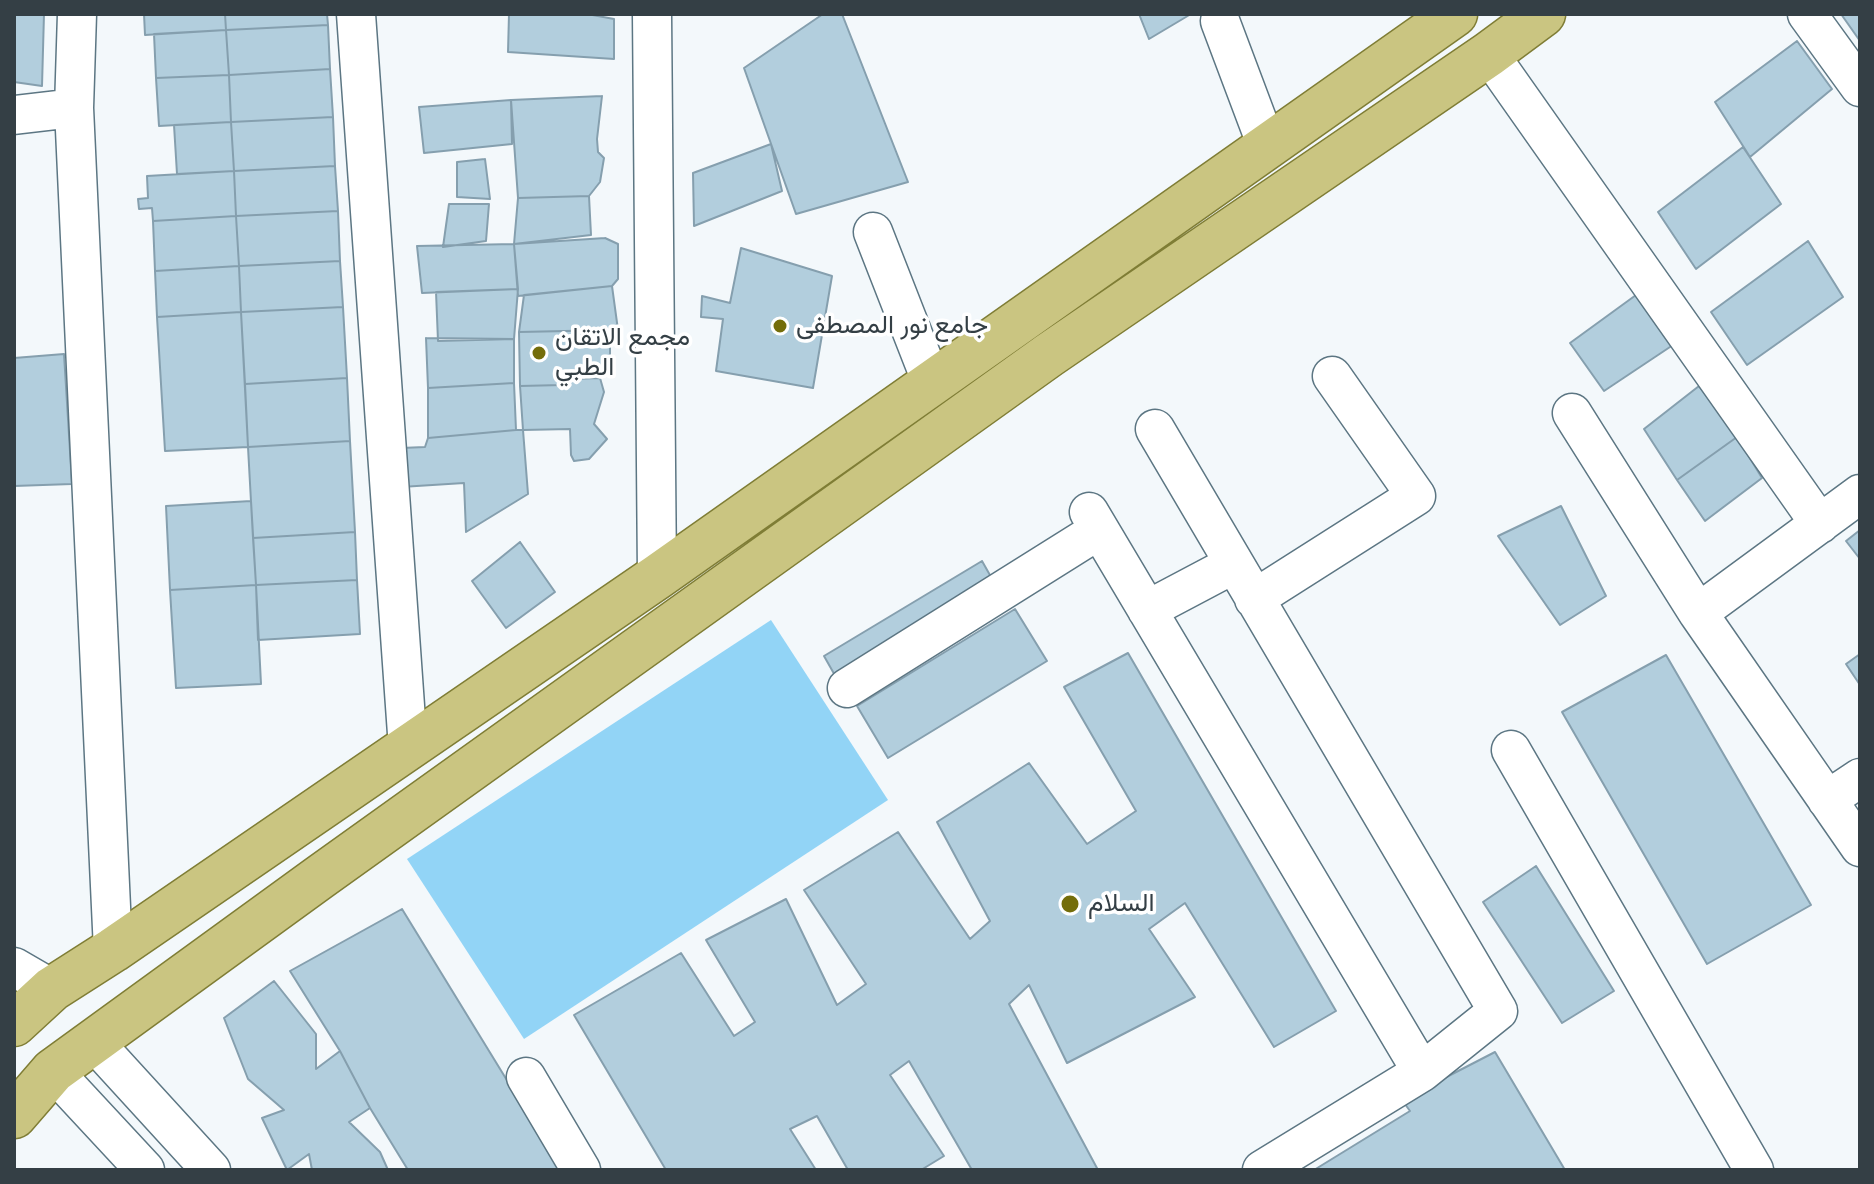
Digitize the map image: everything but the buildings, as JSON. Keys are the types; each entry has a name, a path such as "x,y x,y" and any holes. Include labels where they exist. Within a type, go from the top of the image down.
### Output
{"main road":[{"path":"14,1024 52,989 657,577 1455,14"},
{"path":"14,1116 53,1071 106,1054 320,877 1049,355 1543,14"},
{"path":"288,830 320,877"}],"street":[{"path":"77,14 74,108 113,950"},
{"path":"356,14 408,748"},
{"path":"652,14 657,577"},
{"path":"1807,14 1860,87"},
{"path":"1220,21 1267,146"},
{"path":"1489,54 1820,524"},
{"path":"14,115 74,108"},
{"path":"873,232 932,383"},
{"path":"1254,599 1416,496 1332,376"},
{"path":"1572,413 1698,613 1860,847"},
{"path":"1155,429 1498,1011 1422,1072 1262,1170"},
{"path":"1698,613 1860,494"},
{"path":"847,688 1094,521 1422,1072"},
{"path":"1147,610 1234,564"},
{"path":"1511,750 1754,1170"},
{"path":"1827,800 1860,778"},
{"path":"14,967 52,989"},
{"path":"86,1107 83,1087 88,1078 102,1067 106,1054"},
{"path":"106,1054 211,1170"},
{"path":"53,1071 145,1170"},
{"path":"526,1077 581,1170"}],"shaded area":[{"path":"771,620 888,800 524,1039 407,859"}],"place":[{"name":"جامع نور المصطفى","path":"780,326"},
{"name":"مجمع الاتقان الطبي","path":"539,353"},
{"name":"السلام","path":"1070,904"}]}
